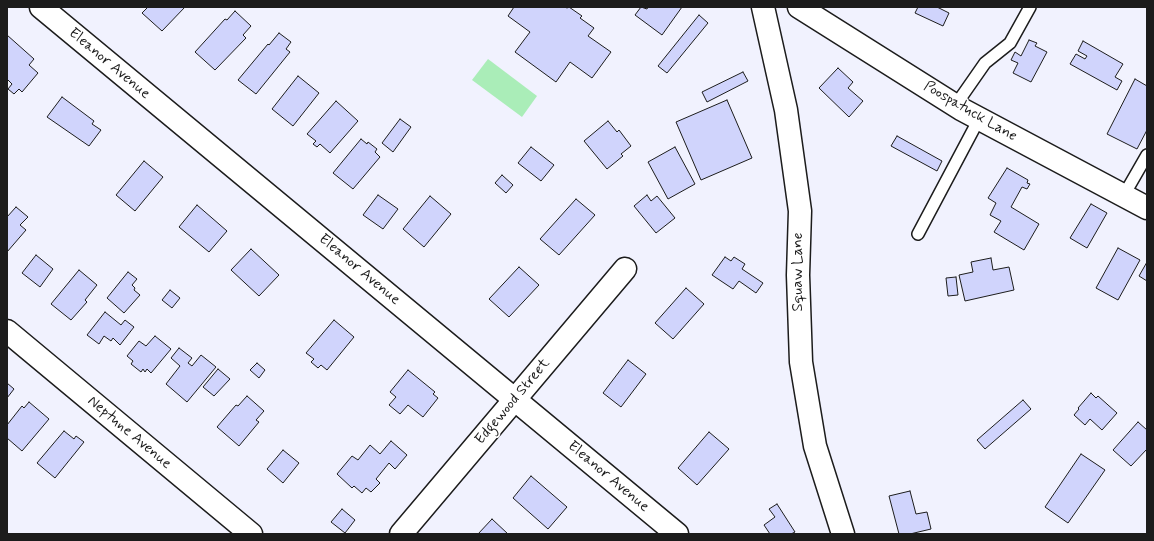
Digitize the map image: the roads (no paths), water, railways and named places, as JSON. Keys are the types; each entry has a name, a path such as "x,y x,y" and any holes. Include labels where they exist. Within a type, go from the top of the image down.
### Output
{"street":[{"name":"Eleanor Avenue","path":"40,7 677,534"},
{"name":"Squaw Lane","path":"763,7 786,110 800,211 798,275 801,362 815,446 843,534"},
{"name":"Poospatuck Lane","path":"799,7 955,106 1147,208"},
{"name":"Edgewood Street","path":"401,534 625,269"},
{"name":"Neptune Avenue","path":"7,331 251,534"}],"lane":[{"path":"955,106 985,62 1010,43 1030,7"},
{"path":"918,234 979,119"},
{"path":"1124,195 1147,155"}]}
